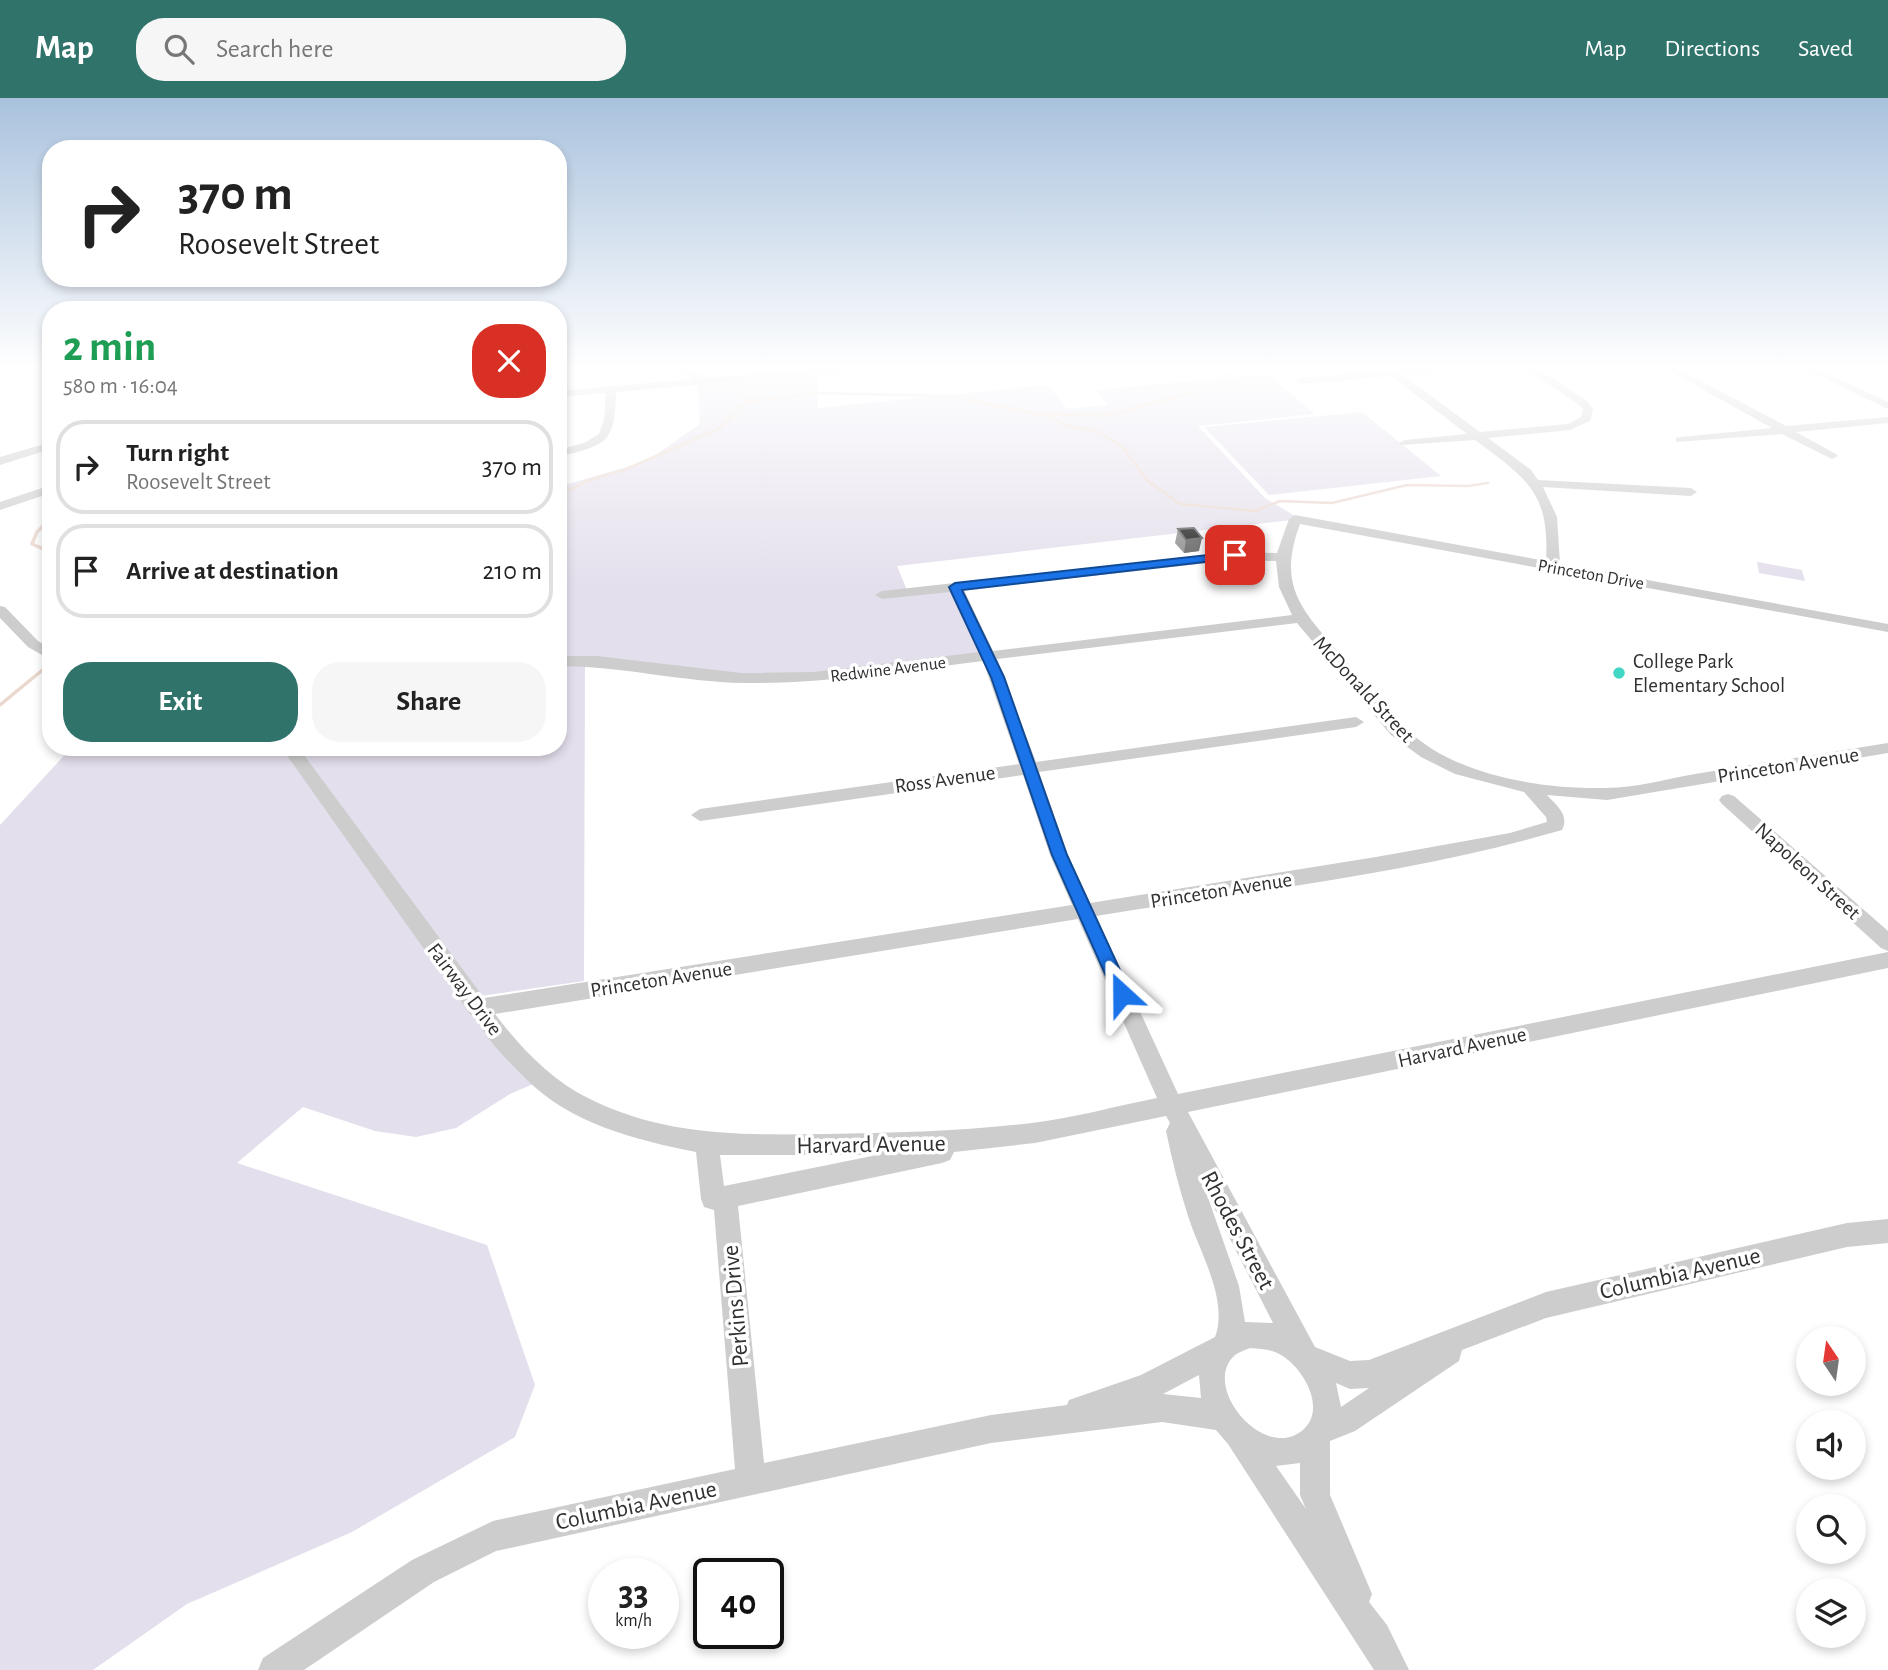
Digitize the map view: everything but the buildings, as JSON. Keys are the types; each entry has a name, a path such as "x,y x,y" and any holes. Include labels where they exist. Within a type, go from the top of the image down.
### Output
{"street":[{"path":"567,451 599,440"},
{"path":"1405,443 1433,440"},
{"path":"1486,440 1516,463 1535,483 1548,505 1554,524 1553,566"},
{"path":"1804,440 1832,456"},
{"path":"0,461 42,448"},
{"path":"1535,483 1691,492"},
{"path":"0,493 6,504 42,492"},
{"name":"Princeton Drive","path":"1295,519 1888,628"},
{"name":"McDonald Street","path":"1295,519 1282,557 1286,587 1301,618 1385,719 1410,742 1443,762 1483,777 1530,788"},
{"path":"882,595 1235,555 1282,557"},
{"name":"Rhodes Street","path":"955,587 989,656 1059,855 1172,1106 1306,1356"},
{"path":"0,610 42,650"},
{"name":"Redwine Avenue","path":"567,661 597,661 764,679 828,676 1301,618"},
{"name":"Ross Avenue","path":"700,814 1385,719"},
{"name":"Princeton Avenue","path":"1530,788 1580,794 1628,791 1888,748"},
{"name":"Fairway Drive","path":"296,756 478,1008 518,1057 557,1092 581,1106 640,1130 707,1144"},
{"name":"Princeton Avenue","path":"478,1008 1412,858 1556,826 1555,815 1530,788"},
{"name":"Napoleon Street","path":"1728,800 1888,943"},
{"name":"Harvard Avenue","path":"724,1196 1888,960"},
{"name":"Rhodes Street","path":"1172,1106 1195,1200 1229,1294 1232,1328 1226,1345"},
{"name":"Harvard Avenue","path":"707,1144 743,1146 936,1143 1035,1133"},
{"name":"Perkins Drive","path":"707,1144 713,1199 724,1196 751,1481"},
{"name":"Columbia Avenue","path":"1306,1356 1330,1369 1359,1376 1507,1318 1569,1299 1847,1235 1888,1231"},
{"name":"Columbia Avenue","path":"1316,1435 1345,1421 1475,1332"},
{"path":"1262,1334 1282,1339 1306,1356 1320,1377 1326,1398 1326,1413 1316,1435 1314,1481 1319,1509 1386,1658 1215,1402 1211,1381 1215,1362 1226,1345 1244,1335 1262,1334"},
{"name":"Columbia Avenue","path":"275,1670 423,1571 493,1536 1030,1423 1098,1405 1147,1387 1226,1345"},
{"name":"Columbia Avenue","path":"1030,1423 1099,1418 1162,1408 1195,1410 1230,1426"},
{"path":"1230,1426 1257,1447 1278,1452 1298,1449 1316,1435"}],"shaded area":[{"path":"677,440 1211,440 1265,498 1300,519 897,566 909,595 954,589 986,658 815,675 747,676 585,662 584,981 481,996 540,1081 510,1094 456,1128 416,1137 375,1131 303,1107 237,1163 487,1245 535,1385 515,1437 352,1532 187,1604 93,1670 0,1670 0,825 64,756 567,756 567,484 647,461"},
{"path":"1217,440 1397,440 1441,476 1269,495"},
{"path":"1757,562 1802,570 1805,581 1759,573"}],"waterway":[{"path":"567,491 589,480 624,470 692,440"},
{"path":"1113,440 1124,449 1148,481 1180,504 1255,511 1280,501 1332,503 1407,485 1468,486 1488,483"},
{"path":"42,527 32,544 42,548"},
{"path":"0,705 42,670"}],"place":[{"name":"College Park Elementary School","path":"1619,673"}],"route":[{"path":"1122,994 1059,855 998,677 955,587 1235,555"}]}
